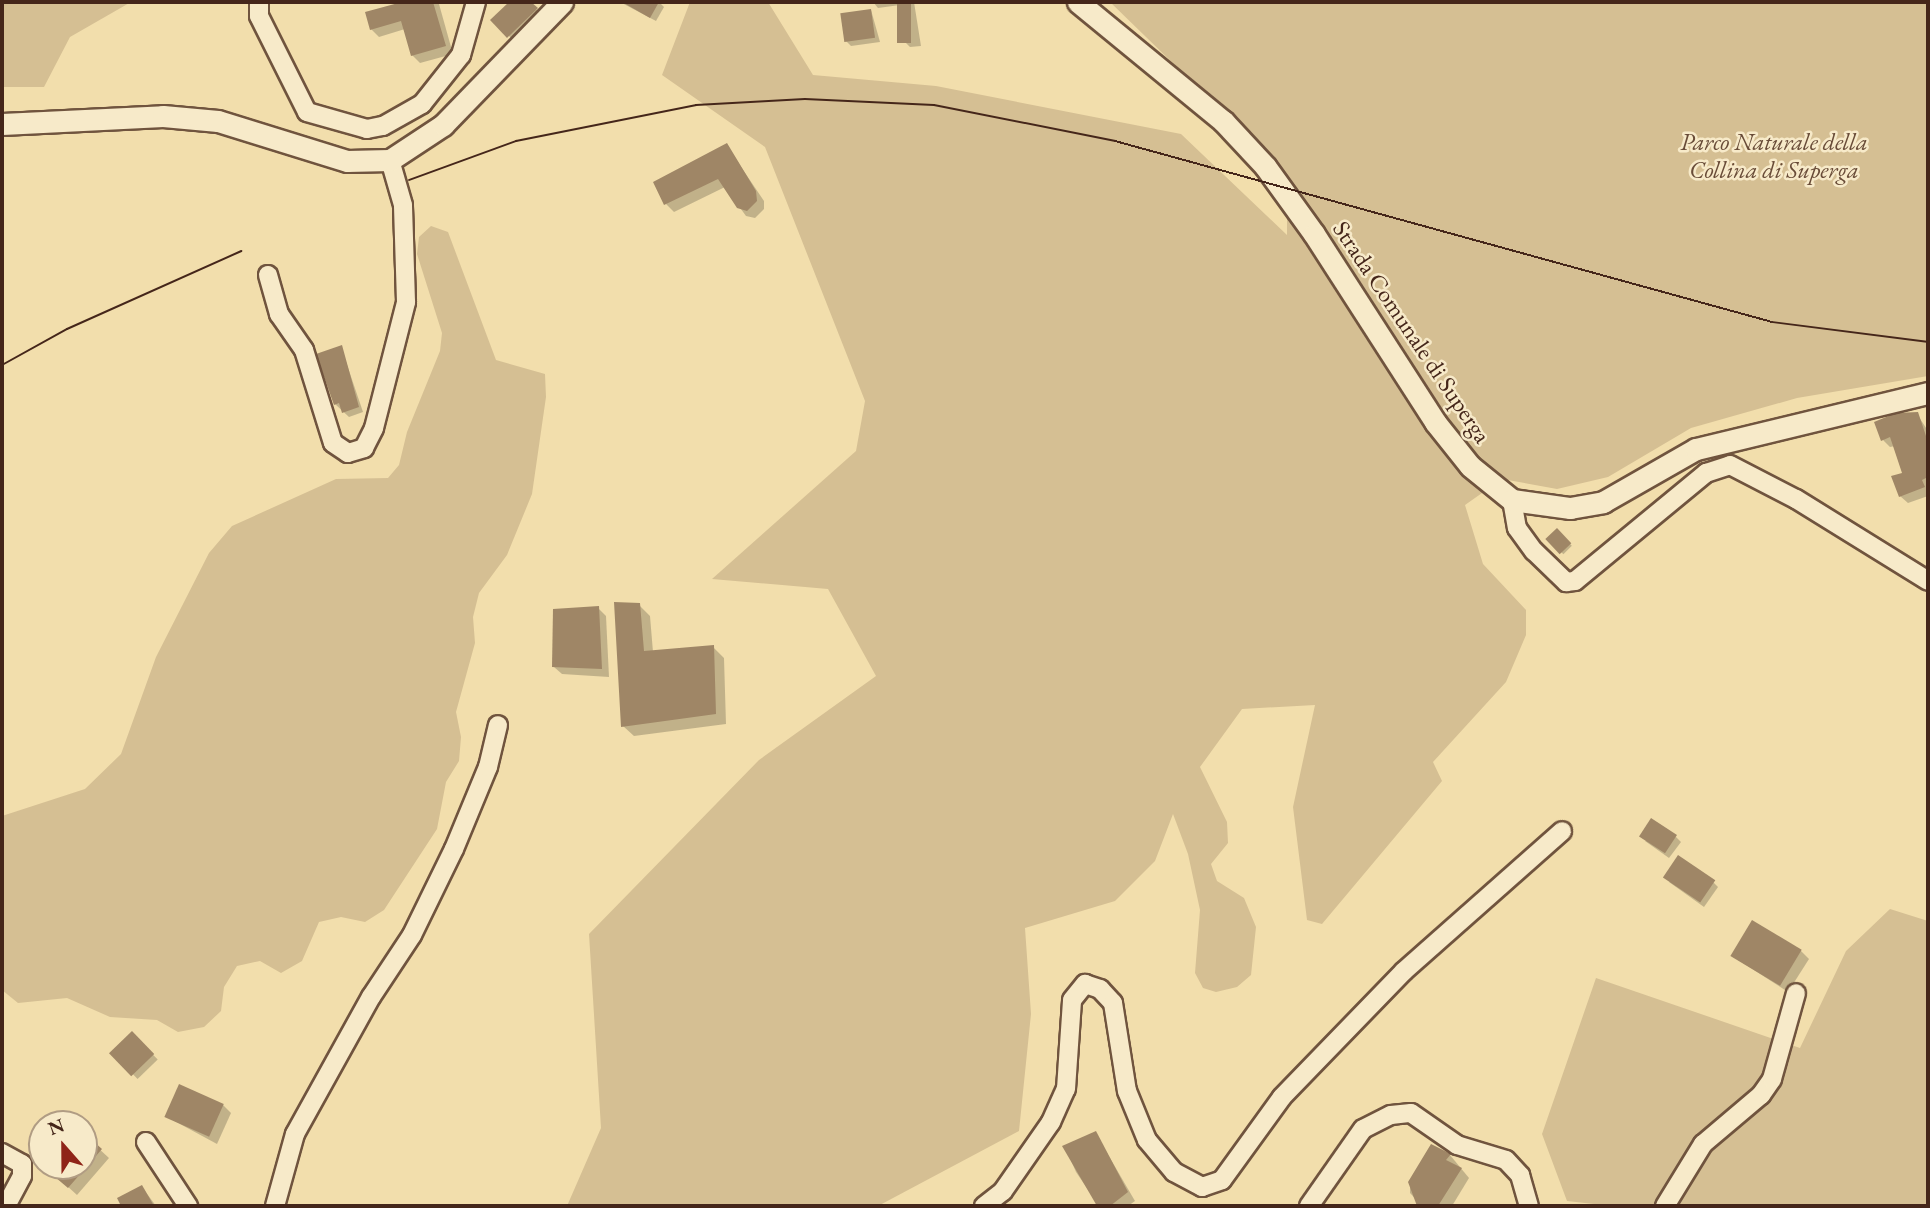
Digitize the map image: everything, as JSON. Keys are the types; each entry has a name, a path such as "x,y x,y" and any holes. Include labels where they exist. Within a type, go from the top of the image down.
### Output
{"street":[{"path":"259,2 258,16 307,113 367,129 383,127 422,104 461,55 476,2"},
{"path":"2,124 163,116 218,121 347,161 390,160 443,125 562,2"},
{"name":"Strada Comunale di Superga","path":"1079,2 1223,121 1265,166 1314,234 1435,422 1470,467 1512,500"},
{"path":"268,275 279,314 304,350 333,443 348,453 364,448 374,428 406,302 403,205 390,160"},
{"path":"1928,393 1696,449 1603,502 1570,508 1512,500 1517,528 1534,551 1566,582 1575,581 1706,473 1730,465 1796,499 1928,581"},
{"path":"275,1206 277,1185 295,1134 412,935 454,849 488,767 498,725"},
{"path":"984,1206 1003,1191 1066,1089 1072,1000 1084,984 1100,989 1113,1003 1127,1091 1147,1140 1174,1172 1202,1187 1212,1184 1222,1180 1282,1097 1404,971 1562,831"},
{"path":"1665,1206 1703,1144 1772,1079 1796,993"},
{"path":"1309,1206 1363,1129 1391,1115 1411,1113 1457,1145 1506,1160 1520,1175 1529,1206"},
{"path":"145,1142 188,1206"},
{"path":"2,1153 22,1164 22,1176 6,1206"}],"green space":[{"path":"2,2 131,2 70,37 44,87 2,87"},
{"name":"Parco Naturale della Collina di Superga","path":"690,2 768,2 813,75 936,86 1181,134 1287,235 1287,174 1110,2 1928,2 1928,376 1797,398 1691,428 1608,477 1557,489 1502,479 1465,505 1483,564 1526,610 1526,635 1506,682 1433,762 1442,781 1322,924 1307,920 1293,807 1315,705 1242,709 1200,767 1227,822 1228,843 1211,864 1217,881 1244,898 1256,927 1251,975 1237,987 1216,992 1203,988 1195,973 1200,910 1188,854 1173,814 1155,861 1115,901 1025,928 1031,1014 1019,1131 878,1206 567,1206 601,1128 589,934 759,760 876,676 828,589 712,579 856,451 865,401 765,147 662,75"},
{"path":"431,226 448,232 496,360 545,374 546,397 532,494 507,555 479,593 473,617 475,643 456,712 461,737 459,761 446,782 437,829 384,910 365,922 341,917 319,922 302,961 281,973 260,961 237,966 224,987 221,1011 204,1027 178,1032 157,1020 110,1017 67,998 18,1003 2,990 2,816 85,789 121,754 156,657 209,553 232,526 336,479 388,478 399,465 407,432 440,351 442,333 417,254 419,237"},
{"path":"1890,909 1928,921 1928,1206 1612,1206 1567,1201 1542,1134 1596,978 1800,1048 1846,951"}],"building":[{"path":"402,2 433,2 446,46 411,56 401,21 370,30 365,12"},
{"path":"509,2 531,2 538,8 507,38 490,20"},
{"path":"622,2 659,2 650,18"},
{"path":"897,2 911,2 911,43 897,43"},
{"path":"871,9 875,38 844,42 840,13"},
{"path":"727,143 756,191 757,201 747,211 737,208 718,179 664,205 653,182"},
{"path":"342,345 359,407 342,413 339,403 334,405 316,354"},
{"path":"1918,412 1928,442 1928,477 1922,480 1925,487 1899,497 1891,476 1902,473 1890,437 1881,441 1874,422 1896,413"},
{"path":"1557,528 1571,543 1560,554 1545,539"},
{"path":"614,602 640,603 644,651 714,645 716,714 621,727"},
{"path":"599,606 602,669 552,667 553,609"},
{"path":"1651,818 1677,835 1665,853 1639,836"},
{"path":"1678,855 1715,880 1700,903 1663,877"},
{"path":"1752,920 1802,950 1780,986 1730,956"},
{"path":"132,1031 154,1054 131,1076 109,1053"},
{"path":"179,1084 224,1104 209,1137 164,1117"},
{"path":"1096,1131 1128,1192 1110,1206 1097,1206 1062,1146"},
{"path":"1431,1144 1451,1154 1446,1160 1462,1168 1438,1206 1417,1206 1408,1182"},
{"path":"59,1180 75,1180 68,1188"},
{"path":"142,1185 154,1206 121,1206 117,1198"}],"tram line":[{"path":"409,180 516,141 696,105 805,99 934,105 1115,141 1772,322 1928,342"},
{"path":"2,365 67,329 241,251"}]}
